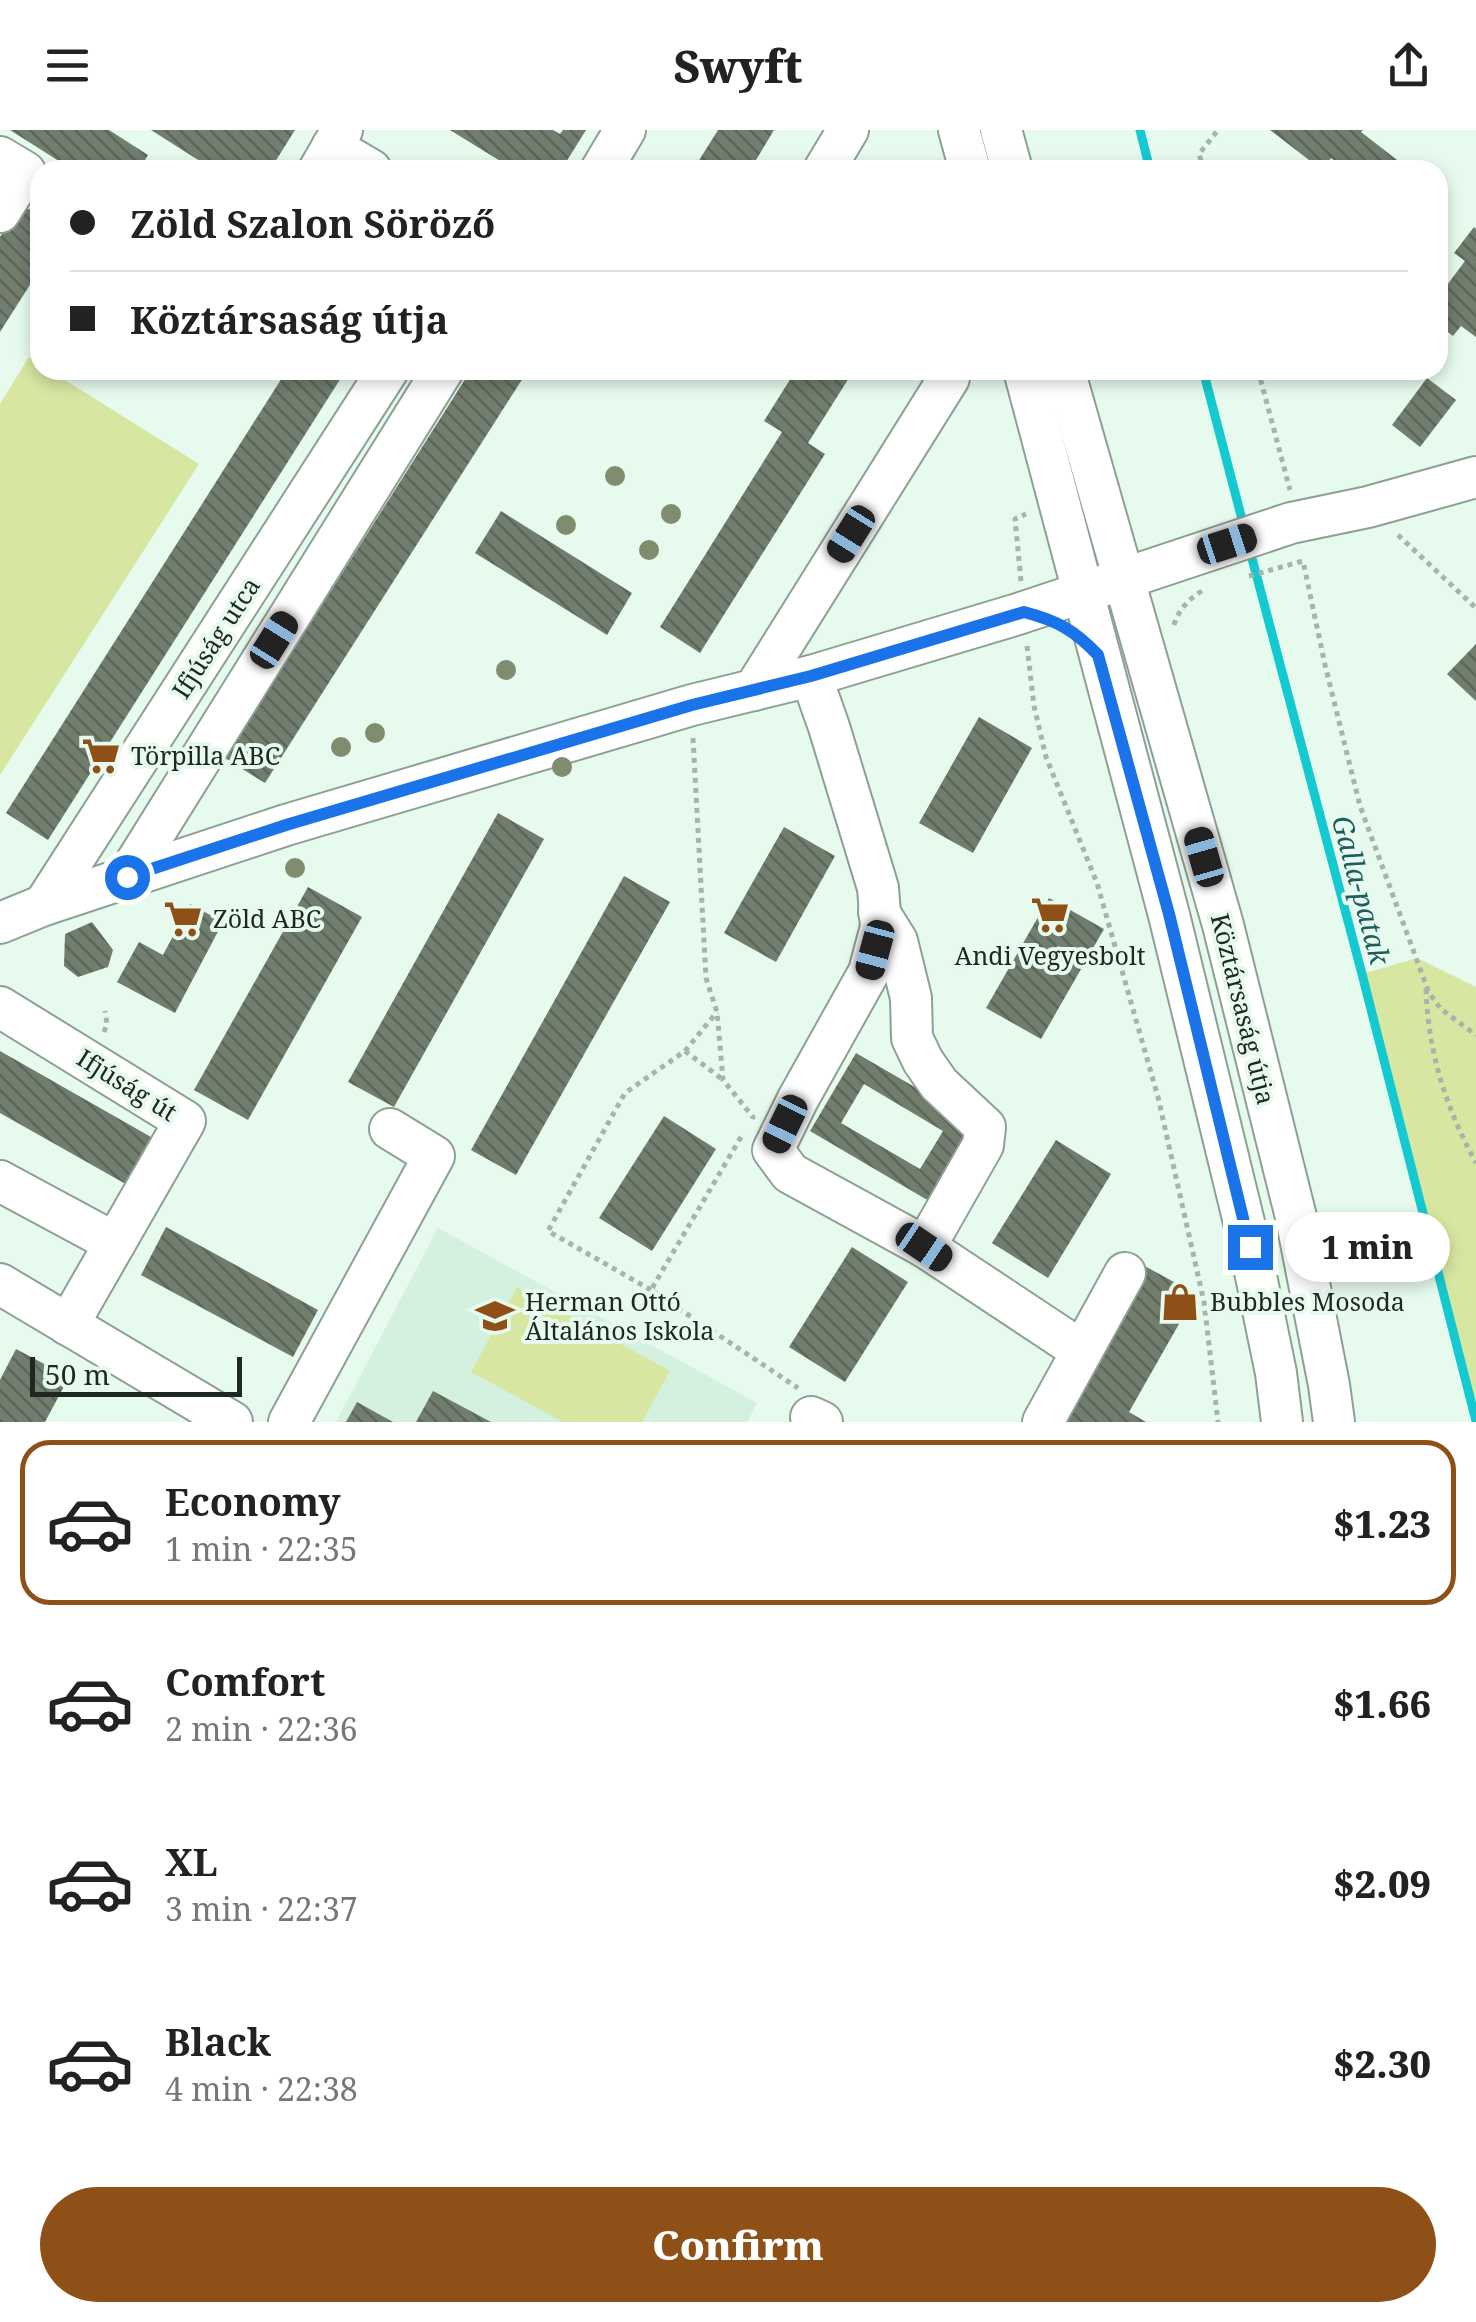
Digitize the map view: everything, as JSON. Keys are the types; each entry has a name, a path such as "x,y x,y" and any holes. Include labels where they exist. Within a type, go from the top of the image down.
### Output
{"street":[{"path":"607,160 625,130"},
{"path":"830,160 848,130"},
{"path":"959,130 967,160"},
{"path":"1000,130 1009,160"},
{"path":"0,212 13,165"},
{"name":"Ifjúság utca","path":"44,906 382,380"},
{"name":"Ifjúság utca","path":"127,877 437,380"},
{"path":"754,690 948,380"},
{"name":"Köztársaság útja","path":"1027,380 1169,914 1250,1247 1276,1372 1282,1422"},
{"name":"Köztársaság útja","path":"1067,380 1223,925 1296,1217 1334,1422"},
{"path":"1102,500 1125,532 1149,547 1185,558 1236,560 1368,507 1476,477"},
{"path":"1024,612 1046,582 1058,550 1062,514"},
{"path":"0,923 286,825 692,705 811,676 1024,612 1185,558"},
{"path":"1144,642 1146,609 1157,586 1185,558"},
{"path":"1024,612 1054,620 1078,635 1098,655"},
{"path":"811,676 878,888 881,927 869,972 773,1150 790,1173 924,1247 1082,1352"},
{"path":"880,912 897,940 911,998 912,1038 923,1061 940,1084 985,1127 983,1145 924,1247"},
{"name":"Ifjúság út","path":"0,1006 185,1121 68,1326"},
{"path":"289,1422 434,1156 390,1130"},
{"path":"0,1181 115,1243"},
{"path":"1042,1422 1126,1273"},
{"path":"0,1284 232,1422"}],"path":[{"path":"1202,160 1200,154 1218,130"},
{"path":"1260,380 1360,806 1426,986 1441,1009 1476,1035"},
{"path":"1368,507 1476,608"},
{"path":"1236,560 1298,535"},
{"path":"1024,612 1030,678 1046,757 1097,882 1158,1097 1204,1302 1218,1422"},
{"path":"692,705 706,978 717,1012 723,1080"},
{"path":"1426,986 1427,1024 1436,1065 1452,1114 1476,1163"},
{"path":"717,1012 685,1051 625,1093 548,1230 651,1290 813,1411"},
{"path":"651,1290 753,1117 723,1080 685,1051"}],"shaded area":[{"name":"Herman Ottó Általános Iskola","path":"438,1228 757,1403 747,1422 336,1422"}],"green space":[{"path":"29,357 30,380 65,380 199,464 0,775 0,404"},
{"path":"1417,958 1476,987 1476,1421 1362,974"},
{"path":"517,1287 670,1371 642,1422 563,1422 471,1372"}],"building":[{"path":"10,130 109,130 148,155 145,160 57,160"},
{"path":"151,130 295,130 276,160 198,160"},
{"path":"450,130 553,130 560,134 563,130 586,130 567,160 499,160"},
{"path":"718,130 774,130 756,160 699,160"},
{"path":"1270,130 1363,130 1397,160 1331,158 1309,160"},
{"path":"21,204 30,210 30,285 0,332 0,237"},
{"path":"1474,227 1476,337 1461,326 1453,336 1448,332 1448,284 1465,261 1454,253"},
{"path":"281,380 340,380 48,840 6,813"},
{"path":"465,380 522,380 265,783 225,758"},
{"path":"790,380 848,380 808,443 825,454 700,653 660,627 782,432 764,421"},
{"path":"1426,380 1456,400 1420,447 1392,425"},
{"path":"501,511 632,593 607,635 475,553"},
{"path":"1476,644 1476,701 1447,674"},
{"path":"979,717 1032,748 973,853 919,823"},
{"path":"498,813 544,839 394,1107 348,1082"},
{"path":"784,827 835,856 776,962 724,933"},
{"path":"624,876 670,902 516,1175 471,1150"},
{"path":"308,887 362,917 248,1120 194,1090"},
{"path":"1049,898 1104,929 1041,1039 986,1008"},
{"path":"190,904 223,922 175,1013 117,982 139,942 163,955"},
{"path":"92,922 113,950 108,967 78,977 64,966 65,934"},
{"path":"0,1051 158,1141 131,1187 0,1113"},
{"path":"856,1053 975,1122 929,1201 810,1131","holes":["864,1084 943,1131 920,1169 841,1123"]},
{"path":"664,1116 716,1149 652,1251 599,1218"},
{"path":"1056,1140 1111,1174 1048,1278 992,1243"},
{"path":"166,1227 318,1310 293,1357 141,1275"},
{"path":"852,1247 908,1282 845,1382 789,1347"},
{"path":"1141,1264 1196,1294 1129,1412 1146,1422 1066,1422 1132,1302 1123,1297"},
{"path":"16,1349 69,1377 45,1422 0,1422 0,1380"},
{"path":"433,1391 491,1422 416,1422"},
{"path":"357,1402 393,1422 346,1422"}],"waterway":[{"name":"Galla-patak","path":"1140,130 1148,160"},
{"name":"Galla-patak","path":"1206,380 1244,527"},
{"name":"Galla-patak","path":"1249,547 1476,1421"}],"place":[{"name":"Törpilla ABC","path":"101,756"},
{"name":"Andi Vegyesbolt","path":"1050,915"},
{"name":"Zöld ABC","path":"183,919"},
{"name":"Bubbles Mosoda","path":"1180,1302"},
{"name":"Herman Ottó Általános Iskola","path":"495,1316"}],"route":[{"path":"127,877 286,825 692,705 811,676 1024,612 1054,620 1078,635 1098,655 1169,914 1250,1247"}]}
